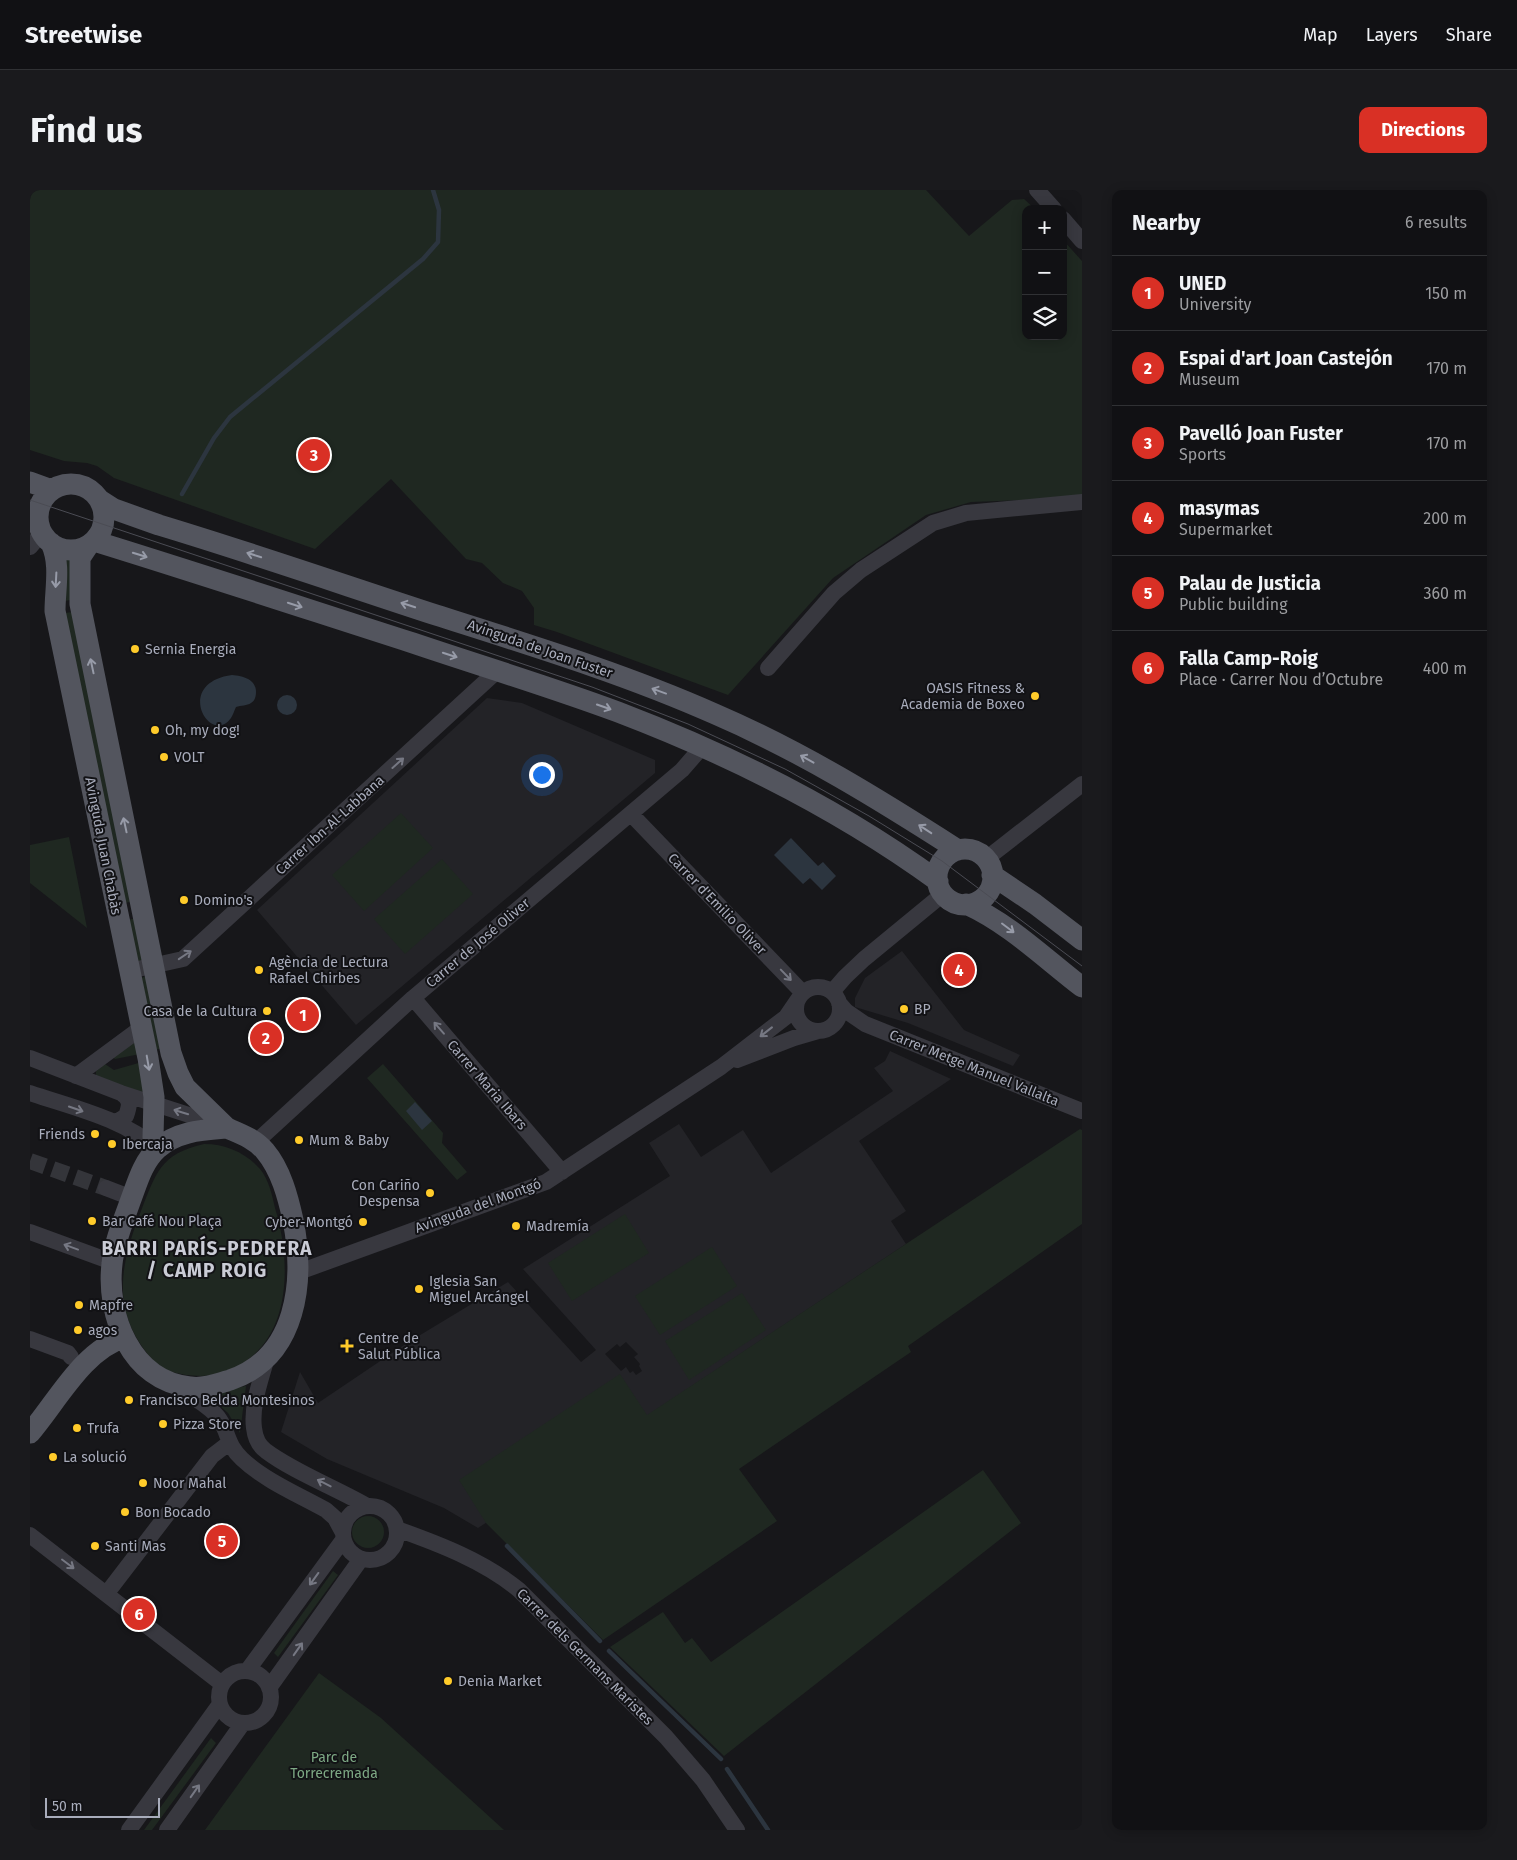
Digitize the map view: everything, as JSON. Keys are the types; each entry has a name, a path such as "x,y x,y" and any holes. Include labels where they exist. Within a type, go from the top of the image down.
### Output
{"main road":[{"path":"30,482 52,490"},
{"path":"66,484 80,485 90,490 100,500 104,512 104,524 91,543 81,549 67,550 38,533 40,504 52,490 66,484"},
{"name":"Avinguda de Joan Fuster","path":"100,500 114,509 159,525 570,658 682,699 760,734 825,769 892,808 958,850"},
{"name":"Avinguda Juan Chabàs","path":"38,533 55,552 57,561 55,610 148,1058 154,1104 153,1137 157,1148"},
{"path":"91,543 497,671 617,712 702,747 784,788 887,846 940,887 954,902 966,904 985,913 1006,927 1082,987"},
{"name":"Avinguda Juan Chabàs","path":"91,543 80,558 80,604 171,1053 178,1073 192,1094 227,1128"},
{"path":"940,887 938,869 942,861 949,854 958,850 973,850 989,867 1082,940"},
{"path":"966,904 977,902 987,894 991,887 989,867"},
{"path":"227,1128 256,1142 265,1151 277,1169 289,1202 297,1241 299,1272 297,1291 288,1324 282,1338 267,1357 237,1377 207,1386 191,1387 172,1384 146,1368 129,1348 118,1325 112,1299 112,1262 120,1231 147,1159 157,1148 171,1139 203,1129 227,1128"},
{"path":"30,1434 81,1368 114,1340 124,1338"}],"street":[{"path":"1039,190 1051,205"},
{"path":"1067,224 1082,241"},
{"path":"768,668 834,592 861,570 933,523 966,513 1082,502"},
{"name":"Carrer Ibn-Al-Labbana","path":"129,972 183,959 497,671"},
{"name":"Carrer de José Oliver","path":"256,1142 413,998 682,770 702,747"},
{"path":"989,867 1082,784"},
{"name":"Carrer d'Emilio Oliver","path":"631,814 801,995"},
{"path":"836,998 827,989 814,987 801,995 796,1010 798,1017 806,1027 823,1030 836,1022 839,1016 836,998 844,977 940,887"},
{"name":"Avinguda del Montgó","path":"299,1272 546,1182 721,1067 786,1017 801,995"},
{"name":"Carrer Maria Ibars","path":"413,998 562,1172"},
{"name":"Carrer Metge Manuel Vallalta","path":"836,998 846,1011 865,1024 1082,1111"},
{"name":"Carrer Metge Manuel Vallalta","path":"823,1030 865,1024"},
{"path":"76,1076 141,1028"},
{"name":"Avinguda del Montgó","path":"721,1067 794,1038 823,1030"},
{"path":"30,1058 121,1093 227,1128"},
{"path":"30,1093 116,1122 139,1134 157,1148"},
{"path":"116,1122 126,1116 130,1105 128,1098 121,1093"},
{"path":"106,1188 132,1198"},
{"path":"30,1232 112,1262"},
{"path":"30,1339 68,1353 71,1357"},
{"path":"267,1357 254,1415 254,1427 258,1443 265,1451 367,1506"},
{"path":"172,1384 210,1409 219,1418 229,1443 252,1468 326,1510 335,1518 343,1536 347,1549 361,1559 369,1561 384,1557 395,1545 397,1529 395,1522 387,1511 374,1506 358,1508 350,1514 344,1522 343,1536 247,1671"},
{"path":"107,1593 212,1456 229,1443"},
{"name":"Carrer dels Germans Maristes","path":"397,1529 465,1556 503,1577 519,1590 666,1737 702,1780 737,1830"},
{"path":"30,1535 222,1684"},
{"path":"269,1688 361,1559"},
{"path":"247,1671 264,1680 269,1688 270,1702 263,1715 243,1723 232,1719 222,1710 219,1697 222,1684 234,1673 247,1671"},
{"path":"129,1830 220,1704"},
{"path":"167,1830 243,1723"}],"shaded area":[{"path":"232,675 244,677 254,684 255,698 249,704 236,707 231,718 223,725 214,725 207,719 202,710 200,700 204,689 214,680"},
{"path":"287,695 294,698 297,705 294,712 287,715 280,712 277,705 280,698"},
{"path":"487,698 522,703 655,760 655,773 356,1025 257,910"},
{"path":"791,838 818,866 823,862 836,876 822,890 810,878 803,884 774,855"},
{"name":"BP","path":"902,951 964,1030 1020,1055 1013,1066 908,1023 855,1007 855,998 865,978"},
{"path":"890,1051 951,1079 859,1141 906,1211 891,1221 906,1244 478,1528 444,1508 327,1459 281,1432 300,1372 318,1403 407,1343 508,1282 581,1362 596,1350 523,1269 670,1176 649,1143 679,1124 701,1157 743,1130 771,1173 893,1091 874,1068 885,1061","holes":["626,1342 638,1354 634,1357 640,1364 639,1366 642,1371 636,1375 633,1371 630,1373 626,1367 621,1371 605,1354 617,1344 620,1347"]},
{"path":"415,1102 432,1121 422,1130 406,1111"}],"green space":[{"path":"30,190 926,190 969,236 1012,200 1024,199 1031,205 1022,205 1022,340 1067,340 1067,244 1082,261 1082,498 971,502 926,515 833,578 728,695 534,625 534,608 522,591 503,583 482,563 466,559 391,479 315,549 114,478 97,466 64,461 30,450"},
{"path":"65,560 73,560 71,600 64,601"},
{"path":"72,612 134,901 125,903 65,613"},
{"path":"401,813 433,848 364,911 332,875"},
{"path":"69,837 87,928 30,883 30,845"},
{"path":"442,859 473,894 405,954 374,919"},
{"path":"136,918 144,960 137,962 128,920"},
{"path":"148,976 163,1048 155,1050 140,978"},
{"path":"134,1041 140,1054 115,1059 113,1057"},
{"path":"142,1062 144,1094 96,1076 96,1071 105,1064 114,1070"},
{"path":"383,1064 443,1133 442,1143 467,1172 457,1180 367,1078"},
{"path":"1080,1129 1082,1130 1082,1224 908,1346 911,1352 739,1469 777,1521 603,1640 486,1523 459,1480 620,1374 647,1415"},
{"path":"204,1144 212,1144 235,1150 248,1158 263,1173 270,1188 280,1229 284,1251 285,1274 278,1318 268,1337 255,1354 232,1369 200,1376 180,1374 168,1370 152,1359 139,1341 130,1323 123,1287 128,1250 141,1211 156,1176 162,1167 178,1153"},
{"path":"625,1214 649,1253 572,1301 548,1263"},
{"path":"712,1247 737,1286 660,1335 635,1296"},
{"path":"742,1293 766,1330 689,1380 665,1341"},
{"path":"246,1386 240,1433 228,1413 211,1396 213,1393"},
{"path":"983,1470 1021,1523 724,1756 610,1647 663,1612 685,1643 692,1638 711,1662"},
{"path":"368,1516 379,1521 384,1532 379,1543 368,1548 357,1543 352,1532 357,1521"},
{"path":"333,1571 338,1575 278,1657 274,1653"},
{"name":"Parc de Torrecremada","path":"319,1673 381,1718 504,1830 205,1830"},
{"path":"211,1738 216,1743 152,1830 144,1830"}],"waterway":[{"path":"182,494 214,438 230,417 423,259 438,242 439,210 433,190"},
{"path":"507,1546 600,1641"},
{"path":"609,1651 721,1759"},
{"path":"727,1769 768,1830"}],"tunnel":[{"path":"30,1161 106,1188"}],"tram line":[{"path":"30,500 592,687 688,724 785,769 869,816 942,861 1082,966"}],"place":[{"name":"Pavelló Joan Fuster","path":"314,455"},
{"name":"Sernia Energia","path":"135,649"},
{"name":"OASIS Fitness & Academia de Boxeo","path":"1035,696"},
{"name":"Oh, my dog!","path":"155,730"},
{"name":"VOLT","path":"164,757"},
{"name":"Domino's","path":"184,900"},
{"name":"Agència de Lectura Rafael Chirbes","path":"259,970"},
{"name":"masymas","path":"959,970"},
{"name":"BP","path":"904,1009"},
{"name":"Casa de la Cultura","path":"267,1011"},
{"name":"UNED","path":"303,1015"},
{"name":"Espai d'art Joan Castejón","path":"266,1038"},
{"name":"Friends","path":"95,1134"},
{"name":"Mum & Baby","path":"299,1140"},
{"name":"Ibercaja","path":"112,1144"},
{"name":"Con Cariño Despensa","path":"430,1193"},
{"name":"Bar Café Nou Plaça","path":"92,1221"},
{"name":"Cyber-Montgó","path":"363,1222"},
{"name":"Madremía","path":"516,1226"},
{"name":"Iglesia San Miguel Arcángel","path":"419,1289"},
{"name":"Mapfre","path":"79,1305"},
{"name":"agos","path":"78,1330"},
{"name":"Centre de Salut Pública","path":"347,1346"},
{"name":"Francisco Belda Montesinos","path":"129,1400"},
{"name":"Pizza Store","path":"163,1424"},
{"name":"Trufa","path":"77,1428"},
{"name":"La solució","path":"53,1457"},
{"name":"Noor Mahal","path":"143,1483"},
{"name":"Bon Bocado","path":"125,1512"},
{"name":"Palau de Justicia","path":"222,1541"},
{"name":"Santi Mas","path":"95,1546"},
{"name":"Falla Camp-Roig","path":"139,1614"},
{"name":"Denia Market","path":"448,1681"}],"district":[{"name":"BARRI PARÍS-PEDRERA / CAMP ROIG","path":"207,1259"}]}
